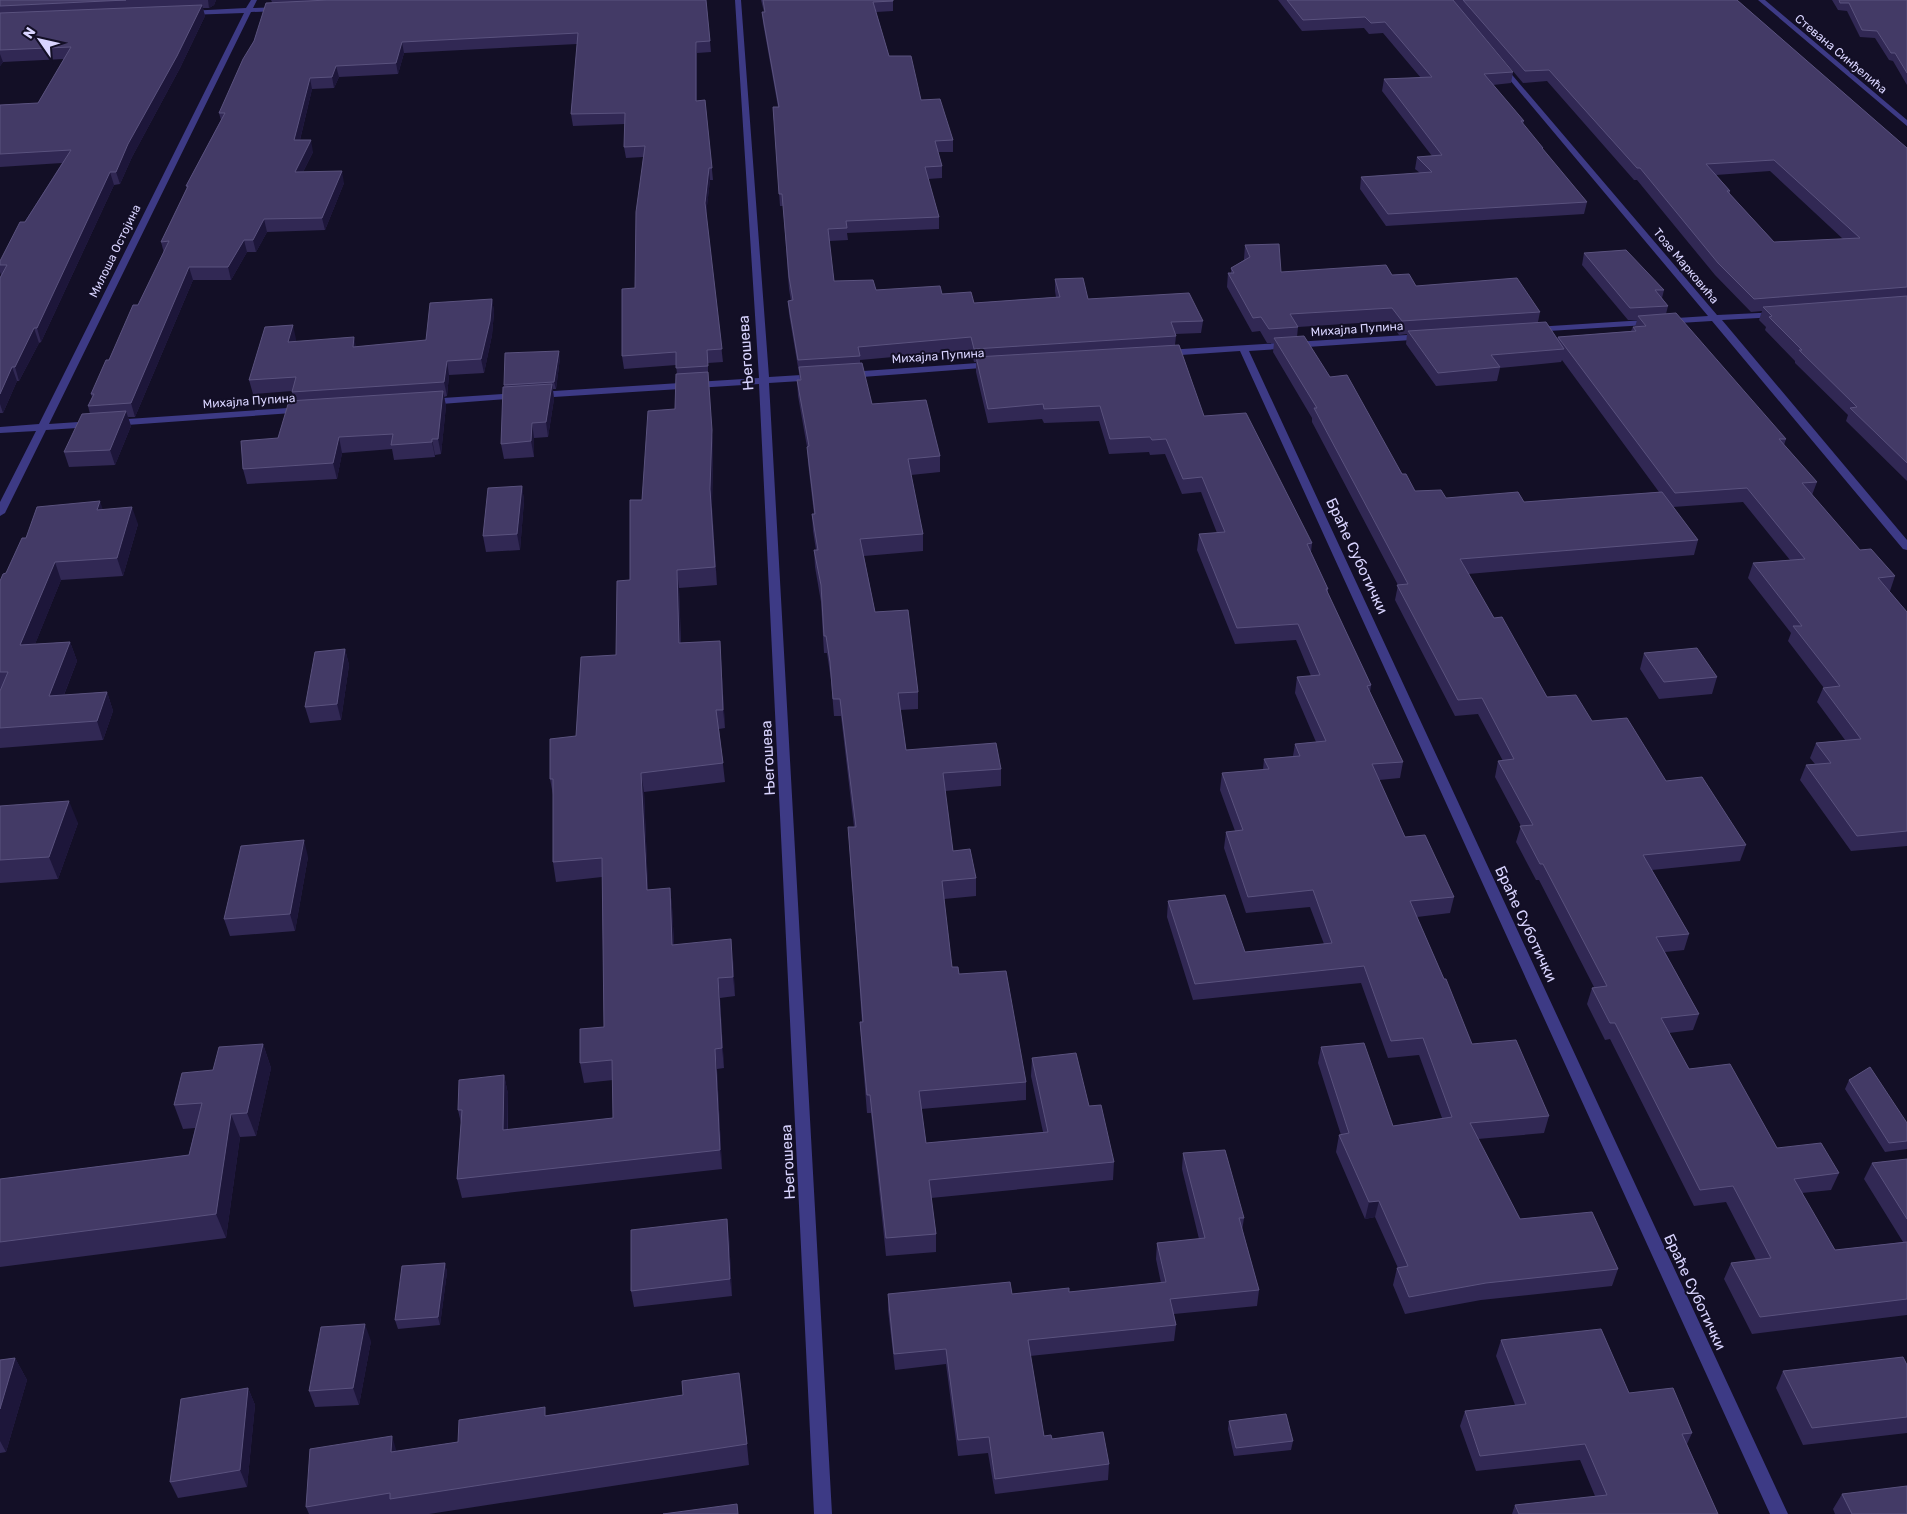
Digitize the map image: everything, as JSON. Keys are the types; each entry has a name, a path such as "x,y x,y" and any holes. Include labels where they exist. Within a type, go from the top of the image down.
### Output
{"street":[{"name":"Милоша Остојина","path":"0,514 254,0"},
{"name":"Његошева","path":"738,0 764,380 823,1514"},
{"name":"Стевана Синђелића","path":"1761,0 1907,124"},
{"path":"179,14 284,9"},
{"name":"Тозе Марковића","path":"1498,61 1907,547"},
{"path":"1528,331 1792,313"},
{"name":"Михајла Пупина","path":"1155,354 1430,337"},
{"name":"Браће Суботички","path":"1243,348 1779,1514"},
{"name":"Михајла Пупина","path":"842,375 999,365"},
{"path":"417,403 823,376"},
{"name":"Михајла Пупина","path":"0,430 318,410"}],"building":[{"path":"0,0 126,0 0,6"},
{"path":"328,0 706,0 710,41 696,42 696,101 705,100 712,168 709,168 705,203 722,349 707,350 708,366 676,368 676,352 622,356 622,289 635,288 636,212 645,146 624,147 625,113 571,114 578,33 402,42 396,63 336,66 332,77 310,78 294,140 311,140 295,172 342,171 322,218 264,219 253,240 244,240 228,267 189,267 131,403 88,406 94,394 91,394 106,360 109,360 133,305 138,305 169,241 161,242 188,186 186,186 225,113 219,113 243,59 254,41 266,3"},
{"path":"763,0 893,0 873,2 889,56 911,56 921,100 940,99 953,140 935,141 942,166 925,167 939,217 846,221 847,228 828,229 834,281 873,280 876,290 940,286 942,294 971,292 974,303 1060,297 1055,279 1083,278 1088,299 1189,293 1203,321 1171,322 1176,336 974,349 971,337 858,347 860,356 798,360 788,301 793,300 789,277 782,194 779,194 773,107 779,107 762,12 765,12"},
{"path":"1287,0 1453,0 1513,72 1484,74 1524,121 1521,121 1587,202 1388,214 1361,177 1432,172 1417,157 1442,155 1384,79 1432,77 1385,22 1371,23 1365,17 1303,20"},
{"path":"1463,0 1737,0 1907,148 1907,287 1754,299 1718,263 1640,168 1637,168 1549,70 1525,71","holes":["1774,160 1860,238 1774,242 1727,191 1730,191 1706,164"]},
{"path":"1839,0 1907,0 1907,73 1895,53 1891,53 1877,31 1862,30 1849,3 1840,3"},
{"path":"202,5 177,56 128,144 116,172 110,172 37,328 34,328 15,367 12,367 0,394 0,278 7,265 0,265 0,261 20,222 25,222 71,150 0,154 0,105 38,103 71,47 0,50 0,13"},
{"path":"1279,244 1281,272 1386,265 1392,275 1409,274 1416,286 1517,278 1540,312 1402,321 1392,308 1290,314 1298,327 1269,329 1261,317 1253,318 1228,273 1234,273 1231,268 1250,257 1245,245"},
{"path":"1626,250 1664,290 1655,290 1668,306 1630,308 1584,253"},
{"path":"1907,296 1907,463 1850,408 1857,407 1799,350 1802,350 1769,317 1772,316 1763,307"},
{"path":"492,299 490,321 481,359 447,361 444,382 292,392 296,377 249,380 265,327 293,325 288,342 354,337 353,347 426,340 430,303"},
{"path":"1676,313 1786,439 1779,439 1817,482 1802,483 1860,550 1871,549 1895,576 1878,578 1907,612 1907,831 1857,836 1806,765 1831,763 1816,743 1861,739 1823,688 1840,686 1793,626 1802,626 1753,563 1805,559 1747,488 1675,493 1558,337 1636,331 1633,327 1646,326 1638,316"},
{"path":"1546,322 1564,349 1491,355 1500,367 1438,373 1408,331"},
{"path":"1304,336 1330,377 1347,375 1402,474 1406,474 1415,491 1441,490 1446,498 1518,492 1524,502 1662,492 1698,540 1460,559 1494,618 1502,617 1547,697 1576,695 1592,721 1627,718 1666,781 1702,777 1746,845 1643,855 1689,934 1656,937 1699,1014 1661,1018 1689,1069 1730,1064 1777,1148 1821,1143 1839,1173 1794,1179 1835,1250 1907,1242 1907,1299 1760,1317 1731,1263 1771,1258 1733,1186 1700,1190 1615,1023 1610,1023 1592,988 1607,986 1543,864 1540,864 1520,826 1533,825 1498,761 1514,759 1482,698 1458,700 1397,585 1408,584 1314,408 1317,408 1274,338"},
{"path":"1179,345 1204,416 1246,413 1312,543 1307,544 1371,685 1367,686 1403,762 1372,764 1405,837 1425,835 1454,897 1410,901 1444,979 1446,979 1472,1044 1516,1040 1549,1116 1470,1123 1520,1219 1592,1212 1618,1269 1486,1283 1409,1297 1397,1268 1408,1266 1379,1201 1369,1202 1339,1135 1349,1133 1321,1047 1364,1043 1393,1126 1452,1117 1423,1038 1391,1041 1364,966 1195,984 1168,901 1225,895 1245,952 1332,943 1313,890 1248,897 1226,832 1243,830 1222,773 1269,769 1264,759 1300,756 1295,744 1326,741 1297,677 1320,675 1298,624 1237,628 1199,534 1225,532 1202,477 1183,479 1166,439 1152,440 1150,437 1110,439 1100,406 1044,409 1043,404 988,409 976,357"},
{"path":"559,351 554,382 504,385 505,353"},
{"path":"862,363 872,404 926,400 940,456 908,459 923,534 860,539 875,612 908,610 918,692 898,693 906,750 996,743 1001,769 943,773 953,851 970,849 976,878 942,881 952,967 958,967 959,974 1006,971 1026,1082 919,1091 926,1143 1048,1132 1032,1058 1076,1053 1089,1106 1101,1105 1114,1162 929,1180 936,1234 886,1238 870,1095 867,1095 860,1022 863,1022 848,827 856,827 840,699 833,699 830,662 826,636 824,636 821,585 814,550 818,550 812,514 815,514 807,447 809,446 797,380 801,380 799,367"},
{"path":"708,372 712,430 710,489 715,567 677,570 679,643 720,641 723,710 716,710 723,763 641,773 647,890 670,888 672,945 731,939 733,977 718,978 722,1048 715,1049 720,1150 457,1179 462,1110 458,1110 459,1080 504,1075 503,1130 613,1118 612,1060 580,1063 580,1029 604,1027 602,858 553,862 553,779 550,779 550,739 576,736 581,657 616,655 617,581 630,580 630,500 642,500 648,411 675,409 676,374"},
{"path":"552,384 546,422 532,423 531,441 501,444 503,387"},
{"path":"443,391 438,439 432,439 432,442 391,445 393,434 339,437 333,463 243,469 241,441 278,438 289,401"},
{"path":"126,411 110,450 64,452 82,414"},
{"path":"522,486 517,534 483,536 488,488"},
{"path":"100,501 97,510 132,507 117,558 55,562 20,645 70,642 49,696 107,692 97,721 0,728 0,691 8,672 0,672 0,581 3,574 6,573 22,538 26,538 37,507"},
{"path":"1697,648 1717,677 1664,682 1644,653"},
{"path":"345,649 337,704 305,707 315,652"},
{"path":"69,801 49,857 0,860 0,806"},
{"path":"304,840 290,914 224,919 241,846"},
{"path":"263,1044 247,1113 231,1114 216,1214 0,1242 0,1179 189,1155 202,1103 174,1105 182,1073 213,1070 219,1047"},
{"path":"1870,1067 1907,1123 1907,1141 1889,1143 1849,1080"},
{"path":"1225,1150 1244,1218 1239,1218 1259,1290 1170,1299 1176,1325 1028,1340 1044,1436 1051,1435 1052,1439 1103,1432 1109,1464 995,1479 989,1437 958,1440 946,1349 894,1354 888,1294 1010,1282 1012,1294 1069,1288 1069,1292 1166,1282 1157,1243 1205,1238 1183,1153"},
{"path":"1907,1159 1907,1219 1872,1163"},
{"path":"727,1219 730,1279 631,1291 631,1230"},
{"path":"445,1263 438,1317 395,1320 402,1266"},
{"path":"365,1324 353,1388 309,1391 321,1327"},
{"path":"1601,1329 1629,1393 1673,1388 1692,1433 1682,1434 1718,1514 1519,1514 1515,1505 1607,1495 1585,1444 1480,1456 1465,1411 1526,1404 1501,1340"},
{"path":"1903,1357 1907,1365 1907,1417 1812,1428 1783,1371"},
{"path":"15,1358 0,1409 0,1360"},
{"path":"739,1373 747,1444 390,1499 390,1493 306,1507 310,1449 392,1436 391,1452 458,1442 459,1420 545,1407 545,1416 683,1395 682,1381"},
{"path":"248,1388 240,1470 170,1482 181,1399"},
{"path":"1286,1414 1293,1441 1236,1448 1229,1421"},
{"path":"1907,1486 1907,1514 1852,1514 1842,1494"},
{"path":"737,1504 738,1514 663,1514"}]}
